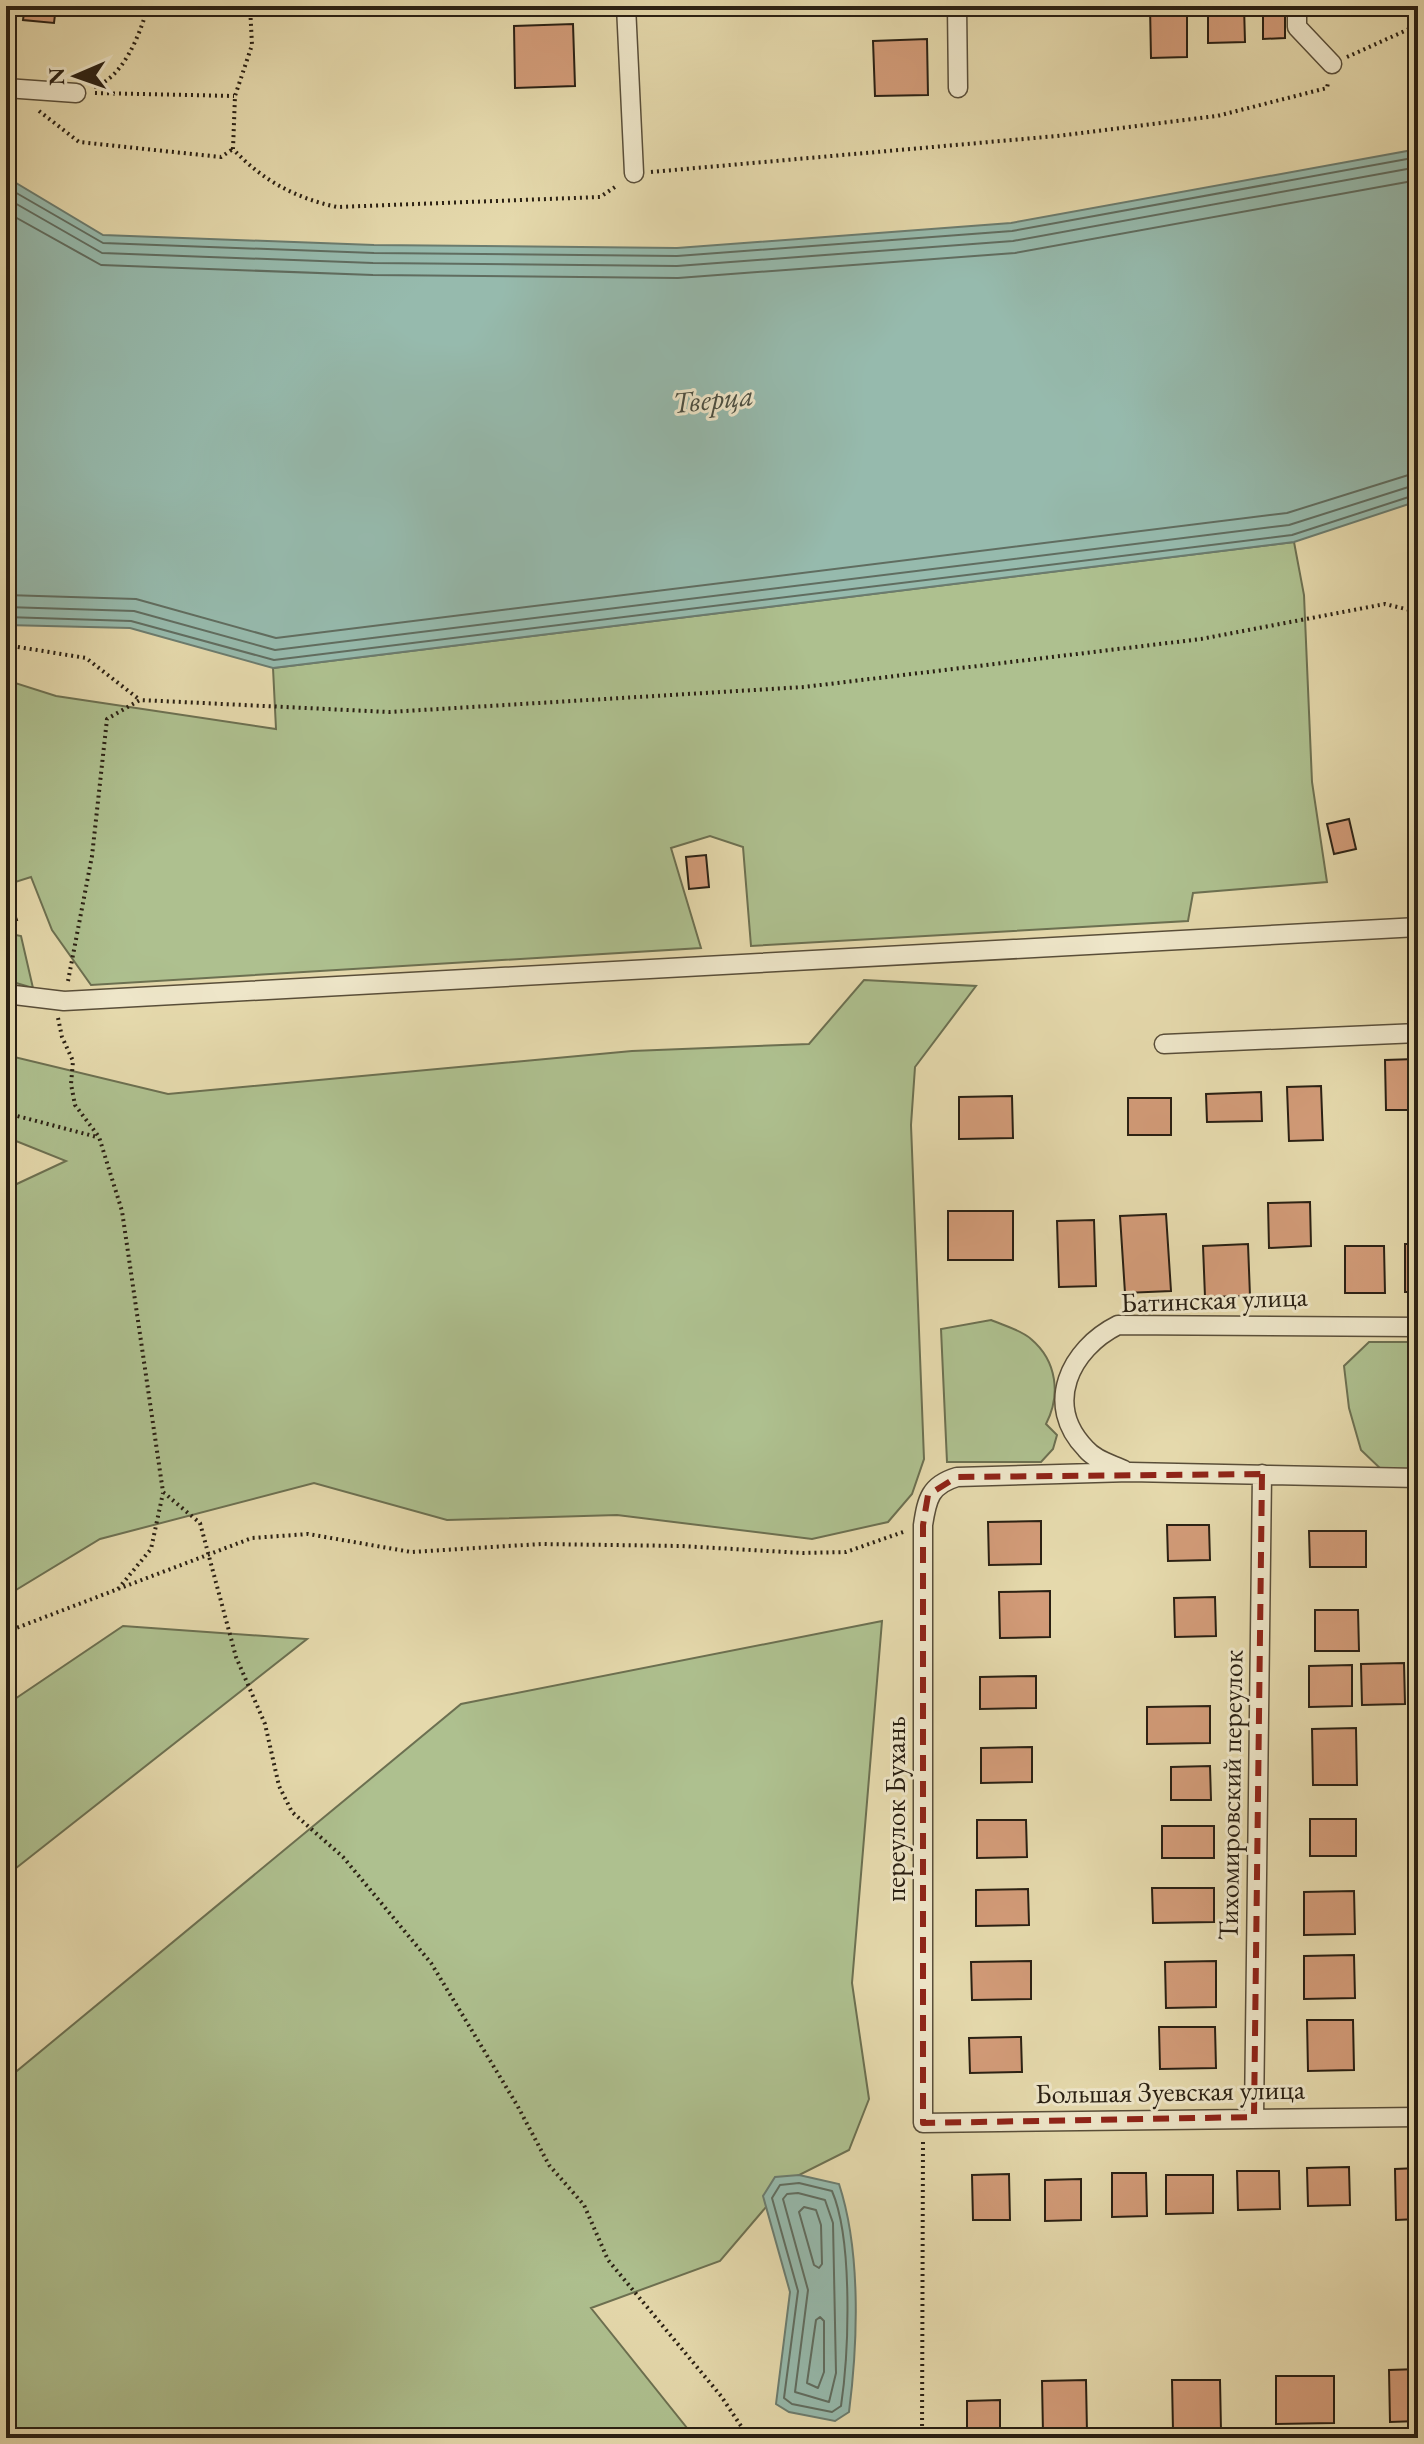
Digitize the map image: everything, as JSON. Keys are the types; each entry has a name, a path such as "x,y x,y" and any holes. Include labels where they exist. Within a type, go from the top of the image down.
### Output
{"street":[{"path":"626,6 634,173"},
{"path":"957,6 958,88"},
{"path":"1297,6 1297,27 1332,64"},
{"path":"7,88 76,93"},
{"path":"6,994 59,1001 1418,927"},
{"path":"1164,1044 1418,1033"},
{"name":"Батинская улица","path":"1130,1472 1087,1451 1074,1435 1066,1414 1065,1391 1070,1370 1082,1350 1098,1335 1118,1325 1418,1327"},
{"name":"Батинская улица","path":"928,1495 942,1482 957,1477 1130,1472 1418,1478"},
{"name":"Тихомировский переулок","path":"1254,2117 1262,1474"},
{"name":"переулок Бухань","path":"923,2123 923,1525 928,1495"},
{"name":"Большая Зуевская улица","path":"923,2123 1418,2117"}],"path":[{"path":"76,93 103,84 120,66 142,26 148,6"},
{"path":"250,6 252,45 235,96 233,149 253,171 303,200 337,207 600,197 634,173 958,147 1217,116 1327,88 1332,64 1418,25"},
{"path":"7,88 79,142 221,157 233,149"},
{"path":"76,93 235,96"},
{"path":"118,1589 151,1549 163,1492 122,1211 99,1137 75,1105 71,1084 73,1061 62,1037 59,1001 92,856 107,719 140,700 389,712 804,687 1201,639 1385,604 1418,612"},
{"path":"6,645 86,658 140,700"},
{"path":"6,1113 99,1137"},
{"path":"163,1492 200,1523 236,1657 265,1724 279,1786 292,1812 343,1857 431,1963 517,2105 549,2165 584,2205 608,2260 721,2396 749,2438"},
{"path":"6,1632 252,1538 308,1534 411,1552 541,1544 846,1552 923,1525"},
{"path":"922,2438 923,2123"}],"highlighted area":[{"path":"1262,1474 1254,2117 923,2123 923,1525 928,1495 957,1477"}],"green space":[{"path":"1294,542 1304,595 1312,782 1327,882 1193,893 1188,921 751,946 743,847 710,836 671,848 701,948 91,985 52,930 31,877 6,885 6,680 56,696 276,729 273,668"},
{"path":"6,933 21,936 33,988 6,980"},
{"path":"864,980 976,986 915,1067 911,1125 924,1459 912,1494 888,1522 812,1539 617,1515 447,1520 314,1483 100,1539 6,1596 6,1189 66,1161 6,1137 6,1055 168,1094 632,1051 809,1044"},
{"path":"991,1320 1031,1339 1051,1368 1054,1402 1046,1424 1057,1435 1053,1449 1041,1462 947,1462 941,1329"},
{"path":"1369,1342 1418,1342 1418,1472 1384,1472 1361,1450 1349,1408 1344,1366"},
{"path":"882,1621 852,1983 869,2099 849,2150 789,2180 720,2261 591,2308 695,2438 6,2438 6,2080 461,1704"},
{"path":"123,1626 307,1639 6,1876 6,1705"}],"water":[{"name":"Тверца","path":"1418,149 1418,501 1294,542 273,668 130,628 6,625 6,177 103,235 374,245 677,248 1011,223"},
{"path":"799,2175 839,2184 851,2238 856,2297 852,2385 849,2412 835,2421 789,2412 776,2404 790,2292 763,2196 775,2177"}],"building":[{"path":"25,6 56,6 54,23 23,20"},
{"path":"1150,6 1187,6 1187,57 1151,58"},
{"path":"1208,6 1244,6 1245,42 1208,43"},
{"path":"1263,6 1285,6 1285,38 1263,39"},
{"path":"573,24 575,86 515,88 514,26"},
{"path":"927,39 928,95 875,96 873,41"},
{"path":"1349,819 1356,849 1334,854 1327,824"},
{"path":"706,855 709,887 689,889 686,857"},
{"path":"9,897 17,920 6,923 6,899"},
{"path":"1415,1059 1416,1110 1386,1110 1385,1060"},
{"path":"1321,1086 1323,1140 1289,1141 1287,1087"},
{"path":"1261,1092 1262,1121 1207,1122 1206,1094"},
{"path":"1012,1096 1013,1138 959,1139 959,1097"},
{"path":"1128,1098 1171,1098 1171,1135 1128,1135"},
{"path":"1310,1202 1311,1246 1269,1248 1268,1203"},
{"path":"948,1211 1013,1211 1013,1260 948,1260"},
{"path":"1166,1214 1171,1291 1125,1293 1120,1216"},
{"path":"1094,1220 1096,1286 1059,1287 1057,1221"},
{"path":"1248,1244 1250,1296 1205,1297 1203,1246"},
{"path":"1405,1244 1418,1244 1418,1292 1405,1292"},
{"path":"1345,1246 1384,1246 1385,1293 1345,1293"},
{"path":"1041,1521 1041,1564 989,1565 988,1522"},
{"path":"1167,1525 1209,1525 1210,1560 1168,1561"},
{"path":"1309,1531 1366,1531 1366,1567 1310,1567"},
{"path":"1050,1591 1050,1637 1000,1638 999,1592"},
{"path":"1215,1597 1216,1636 1175,1637 1174,1598"},
{"path":"1315,1610 1358,1610 1359,1651 1315,1651"},
{"path":"1404,1663 1405,1704 1362,1705 1361,1664"},
{"path":"1352,1665 1352,1706 1309,1707 1309,1666"},
{"path":"1036,1676 1036,1708 980,1709 980,1677"},
{"path":"1210,1706 1210,1743 1147,1744 1147,1707"},
{"path":"1356,1728 1357,1785 1313,1785 1312,1729"},
{"path":"1032,1747 1032,1782 981,1783 981,1748"},
{"path":"1210,1766 1211,1800 1171,1800 1171,1767"},
{"path":"1310,1819 1356,1819 1356,1856 1310,1856"},
{"path":"977,1820 1026,1820 1027,1857 977,1858"},
{"path":"1162,1826 1214,1826 1214,1858 1162,1858"},
{"path":"1152,1888 1214,1888 1214,1922 1153,1923"},
{"path":"1028,1889 1029,1925 976,1926 976,1890"},
{"path":"1354,1891 1355,1934 1304,1935 1304,1892"},
{"path":"1354,1955 1355,1998 1304,1999 1304,1956"},
{"path":"1031,1961 1031,1999 972,2000 971,1962"},
{"path":"1216,1961 1216,2007 1166,2008 1165,1962"},
{"path":"1307,2020 1353,2020 1354,2070 1308,2071"},
{"path":"1159,2027 1215,2027 1216,2068 1160,2069"},
{"path":"1021,2037 1022,2072 970,2073 969,2038"},
{"path":"1349,2167 1350,2205 1308,2206 1307,2168"},
{"path":"1418,2168 1418,2219 1396,2220 1395,2169"},
{"path":"1237,2171 1279,2171 1280,2209 1238,2210"},
{"path":"1112,2173 1146,2173 1147,2216 1112,2217"},
{"path":"1009,2174 1010,2220 973,2220 972,2175"},
{"path":"1166,2175 1213,2175 1213,2213 1166,2214"},
{"path":"1081,2179 1081,2220 1045,2221 1045,2180"},
{"path":"1418,2369 1418,2421 1390,2422 1389,2370"},
{"path":"1276,2376 1334,2376 1334,2423 1276,2424"},
{"path":"1086,2380 1087,2433 1043,2434 1042,2381"},
{"path":"1172,2380 1220,2380 1221,2431 1173,2431"},
{"path":"1000,2400 1000,2438 967,2438 967,2401"}]}
